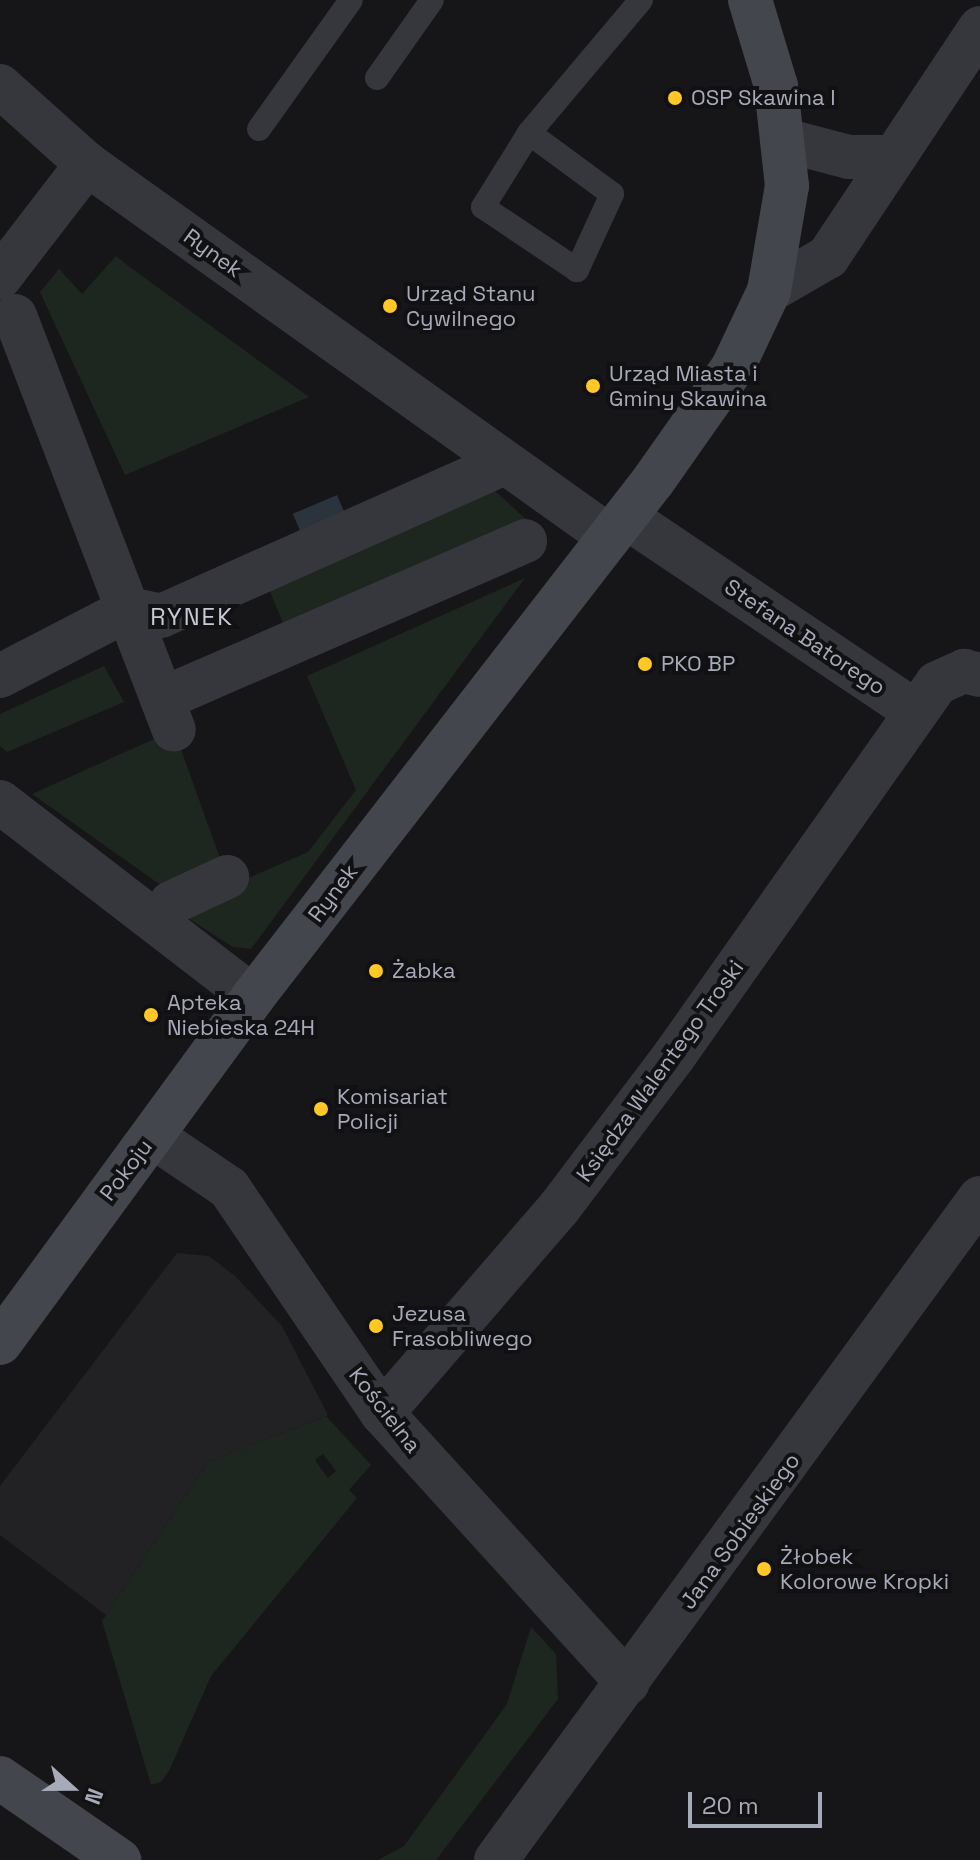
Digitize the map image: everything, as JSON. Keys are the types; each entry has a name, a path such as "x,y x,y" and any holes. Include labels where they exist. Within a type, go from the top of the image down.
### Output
{"main road":[{"path":"618,527 712,400 769,291 784,220 784,140 770,55 750,0"},
{"name":"Rynek","path":"253,997 618,527"},
{"name":"Pokoju","path":"0,1343 253,997"},
{"path":"0,1778 119,1860"}],"street":[{"path":"769,291 828,257 980,28"},
{"name":"Rynek","path":"0,86 87,164 618,527"},
{"path":"784,140 849,157 892,157"},
{"path":"87,164 8,296 168,714 525,541"},
{"path":"0,676 129,609 161,616 491,469"},
{"name":"Stefana Batorego","path":"618,527 916,712"},
{"path":"916,712 937,683 964,671 980,675"},
{"name":"Księdza Walentego Troski","path":"382,1413 559,1208 674,1056 916,712"},
{"path":"0,802 253,997"},
{"path":"171,903 227,877"},
{"name":"Kościelna","path":"152,1136 229,1188 382,1413 628,1683"},
{"name":"Jana Sobieskiego","path":"496,1860 980,1198"}],"lane":[{"path":"259,129 351,0"},
{"path":"377,78 432,0"},
{"path":"529,133 612,194 577,270 483,207 529,133 641,0"}],"shaded area":[{"path":"116,256 309,397 125,475 40,292 59,269 82,294"},
{"path":"493,489 529,522 288,635 269,589"},
{"path":"337,495 353,533 309,551 293,514"},
{"path":"525,578 251,949 233,947 172,908 162,886 32,794 174,730 230,886 308,852 356,790 307,676"},
{"path":"104,666 124,702 7,752 0,746 0,714"},
{"path":"177,1253 209,1256 235,1276 282,1326 328,1415 208,1462 106,1615 0,1535 0,1486"},
{"path":"326,1416 371,1465 349,1490 357,1498 211,1676 169,1771 161,1782 151,1785 102,1621 208,1462","holes":["323,1454 336,1471 328,1478 315,1460"]},
{"path":"531,1627 556,1654 558,1699 436,1860 378,1860 404,1846 507,1704"}],"place":[{"name":"OSP Skawina I","path":"675,98"},
{"name":"Urząd Stanu Cywilnego","path":"390,306"},
{"name":"Urząd Miasta i Gminy Skawina","path":"593,386"},
{"name":"PKO BP","path":"645,664"},
{"name":"Żabka","path":"376,971"},
{"name":"Apteka Niebieska 24H","path":"151,1015"},
{"name":"Komisariat Policji","path":"321,1109"},
{"name":"Jezusa Frasobliwego","path":"376,1326"},
{"name":"Żłobek Kolorowe Kropki","path":"764,1569"}],"district":[{"name":"RYNEK","path":"192,617"}]}
